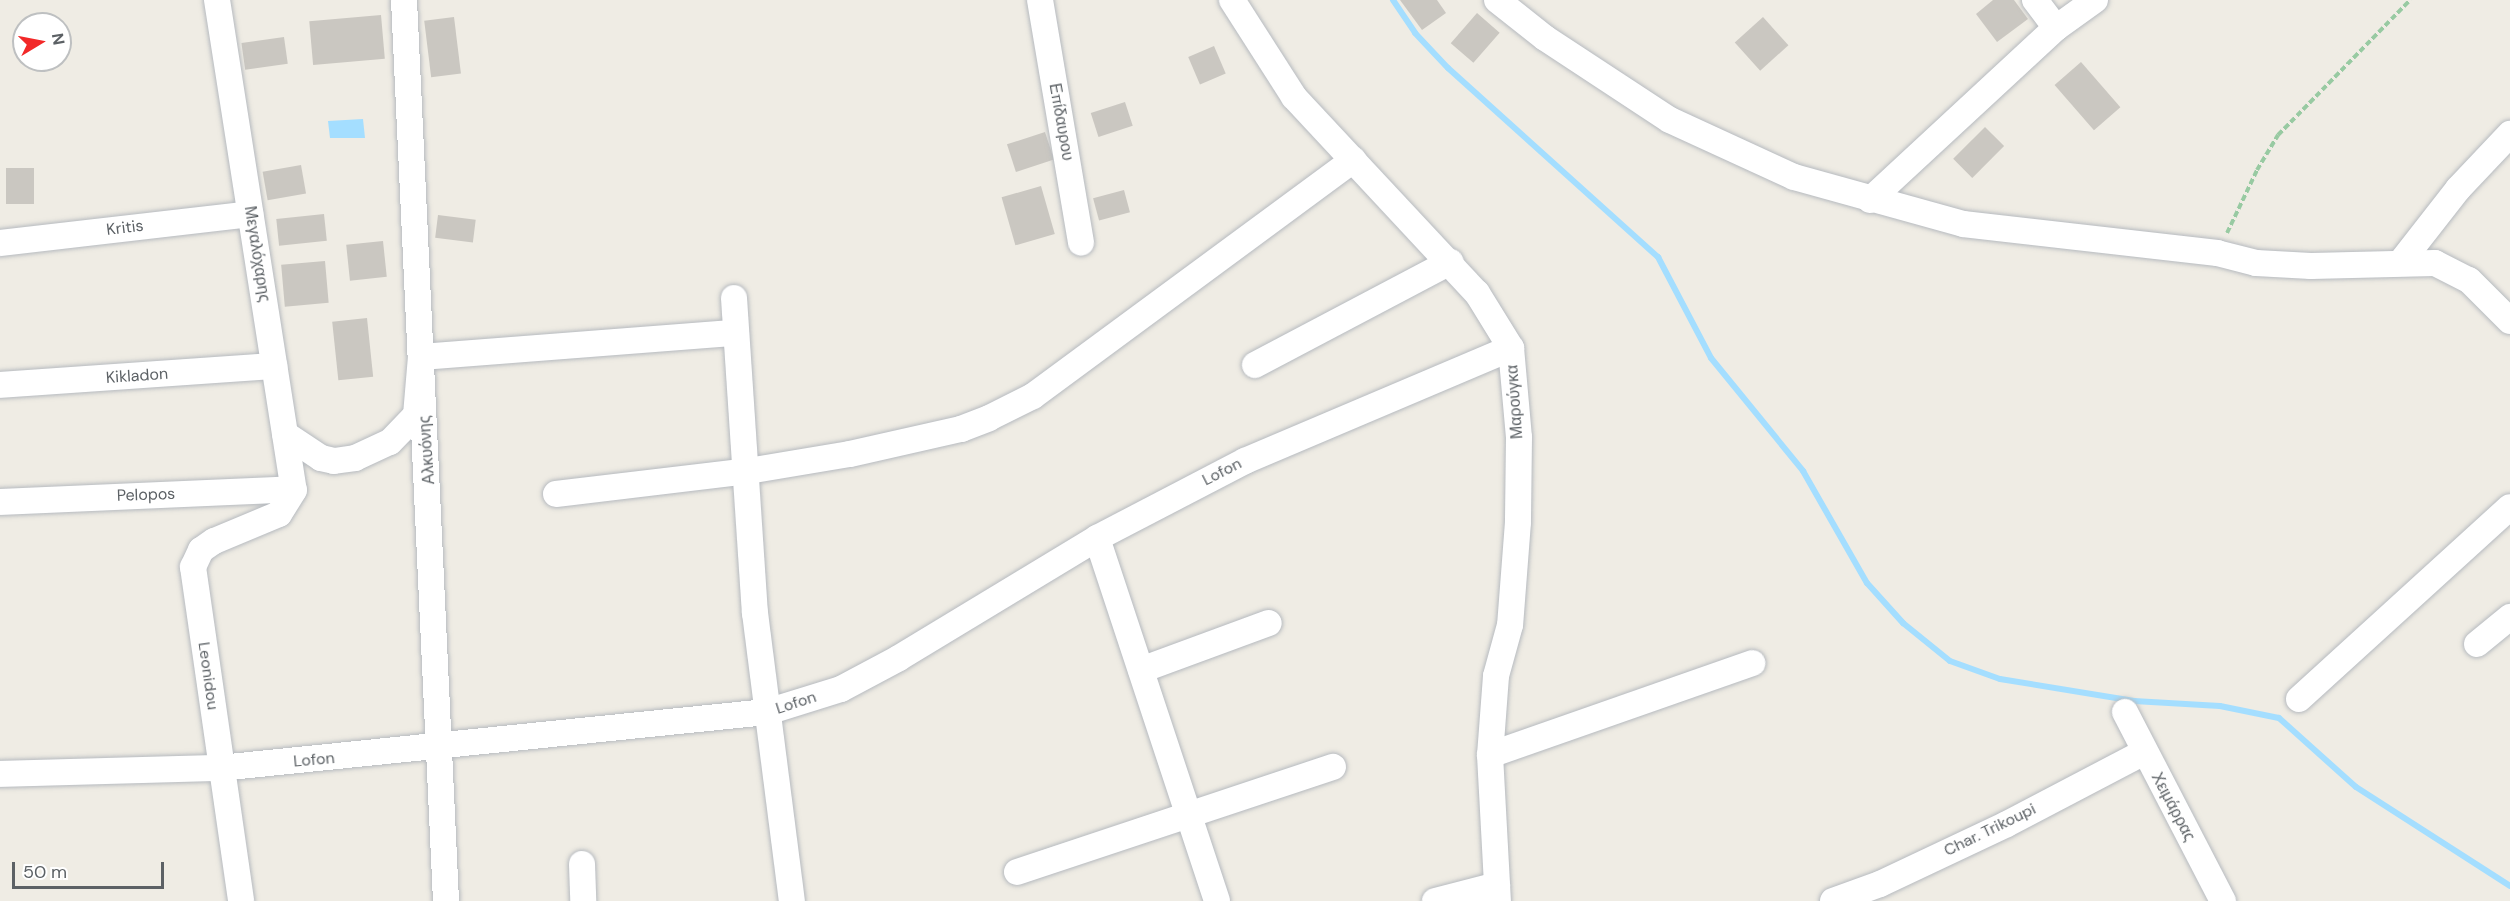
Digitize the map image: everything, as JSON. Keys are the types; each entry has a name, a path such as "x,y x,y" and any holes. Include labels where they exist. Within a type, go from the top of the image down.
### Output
{"street":[{"name":"Μεγαλόχαρης","path":"217,0 285,434 290,497"},
{"name":"Αλκυόνης","path":"404,0 442,748 446,901"},
{"name":"Επίδαυρου","path":"1040,0 1081,243"},
{"name":"Μαρούγκα","path":"1232,0 1294,97 1477,293 1511,348 1519,437 1518,522 1510,625 1496,676 1490,755 1498,893"},
{"path":"1497,0 1545,38 1670,120 1794,177 1963,224 2217,253 2256,263 2311,266 2401,262 2435,263 2455,270 2510,321"},
{"path":"2035,0 2056,28"},
{"path":"1870,200 2056,28 2095,0"},
{"path":"2401,262 2458,189 2510,134"},
{"path":"556,494 748,471 961,429 1033,396 1353,160"},
{"name":"Kritis","path":"0,243 250,214"},
{"path":"1255,364 1450,262"},
{"path":"734,298 735,333 748,471 754,602 792,901"},
{"path":"285,434 321,458 334,461 355,458 390,442 416,415 422,357 735,333"},
{"name":"Lofon","path":"0,774 220,768 442,748 767,712 841,689 899,658 1097,538 1245,461 1511,348"},
{"name":"Kikladon","path":"0,385 274,366"},
{"name":"Pelopos","path":"0,502 290,497"},
{"name":"Leonidou","path":"241,901 220,768 193,567 201,550 214,541 265,521 290,497"},
{"path":"2299,699 2510,507"},
{"path":"1097,538 1217,901"},
{"path":"2477,644 2510,617"},
{"path":"1141,670 1269,623"},
{"path":"1490,755 1752,663"},
{"name":"Χειμάρρας","path":"2125,712 2223,901"},
{"name":"Char. Trikoupi","path":"1833,901 1884,892 2144,752"},
{"path":"1017,872 1188,812 1333,767"},
{"path":"582,864 583,901"},
{"path":"1435,901 1498,893"}],"path":[{"path":"2217,253 2256,170 2278,135 2410,0"}],"water":[{"path":"363,119 365,138 330,138 328,121"}],"building":[{"path":"1400,0 1437,0 1446,13 1422,30"},
{"path":"1993,0 2014,0 2028,19 1997,42 1976,14"},
{"path":"1477,13 1500,33 1473,63 1451,43"},
{"path":"381,15 385,59 313,65 309,21"},
{"path":"454,17 461,74 431,77 424,21"},
{"path":"1763,17 1788,45 1760,71 1735,42"},
{"path":"284,37 288,64 245,70 241,43"},
{"path":"1214,46 1226,74 1200,85 1188,57"},
{"path":"2081,62 2120,107 2094,130 2055,85"},
{"path":"1125,102 1133,126 1098,137 1091,113"},
{"path":"1985,127 2004,146 1972,178 1953,159"},
{"path":"1045,132 1054,160 1016,172 1007,144"},
{"path":"301,165 306,194 268,200 263,172"},
{"path":"6,168 34,168 34,204 6,204"},
{"path":"1041,186 1055,234 1015,245 1002,197"},
{"path":"1124,190 1130,212 1099,220 1093,198"},
{"path":"324,214 327,241 279,246 276,219"},
{"path":"438,215 476,220 473,242 435,238"},
{"path":"383,241 387,277 350,281 346,245"},
{"path":"325,261 329,303 285,307 281,265"},
{"path":"367,318 373,377 338,380 332,322"}],"waterway":[{"path":"1393,0 1415,33 1448,68 1658,257 1711,358 1803,471 1867,583 1903,623 1950,661 2000,679 2134,701 2220,706 2279,718 2356,787 2510,886"}]}
